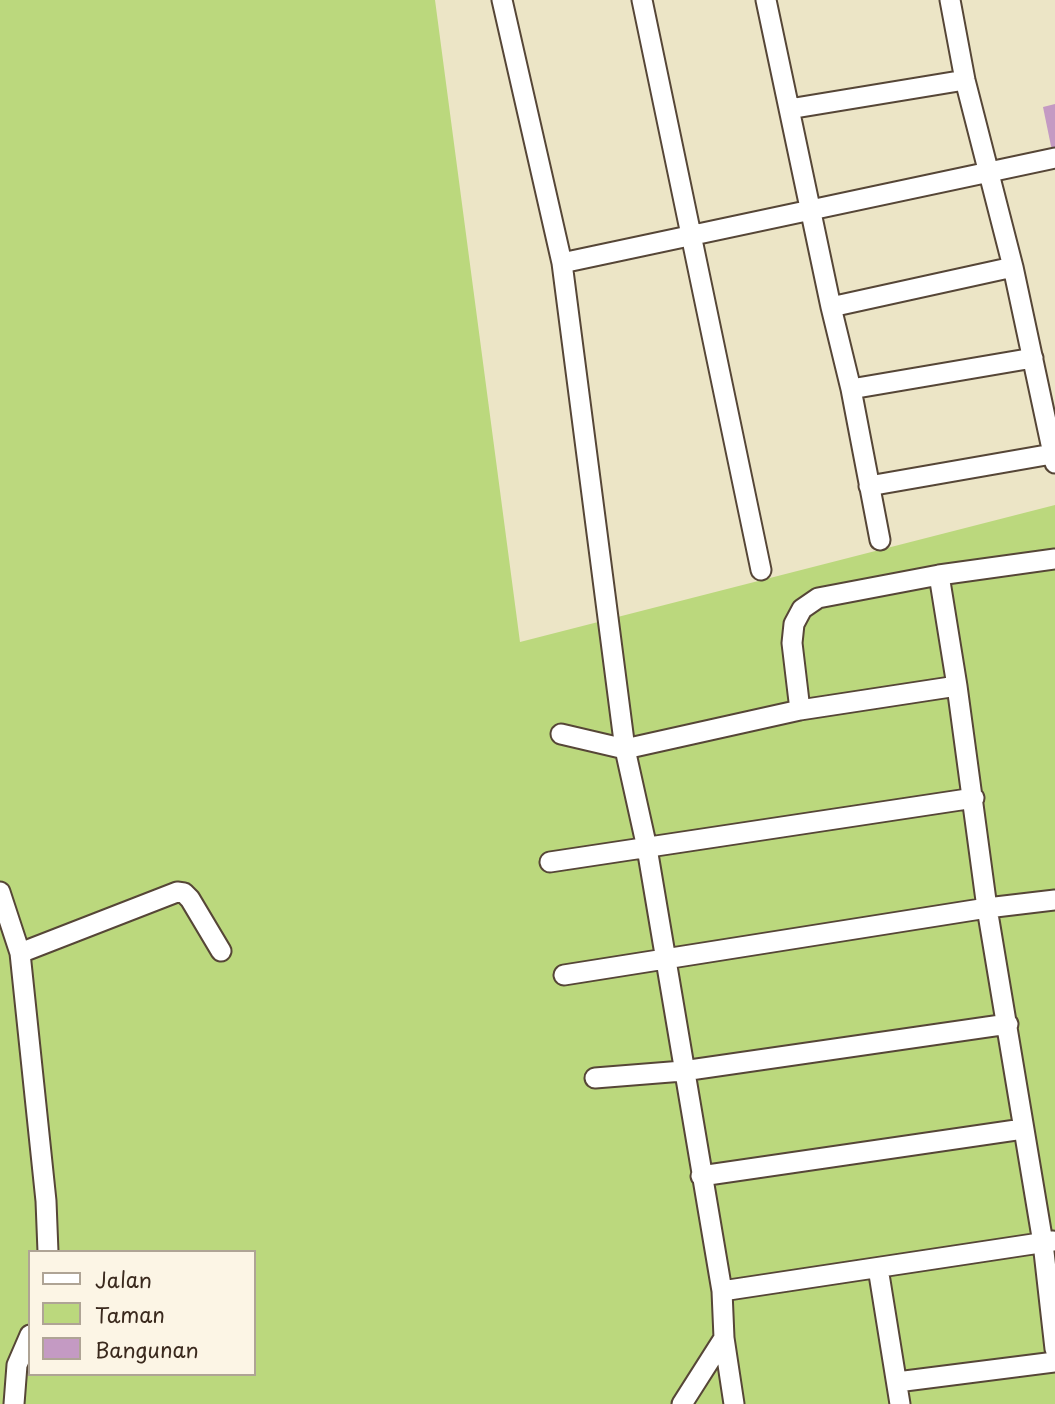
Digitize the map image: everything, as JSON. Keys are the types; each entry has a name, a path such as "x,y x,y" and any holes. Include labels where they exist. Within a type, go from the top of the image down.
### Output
{"street":[{"path":"502,0 562,263 625,749 648,848 683,1071 722,1291 724,1338 734,1404"},
{"path":"642,0 761,570"},
{"path":"766,0 831,307 851,388 880,540"},
{"path":"869,486 1053,458 1013,267 965,80 950,0"},
{"path":"789,110 965,80"},
{"path":"562,263 1055,158"},
{"path":"831,307 1013,267"},
{"path":"851,388 1033,358"},
{"path":"800,710 792,643 793,624 803,609 818,598 939,575 1055,559"},
{"path":"939,575 974,799 987,908 1023,1129 1049,1242 1055,1349"},
{"path":"561,734 625,749 800,710 957,686"},
{"path":"550,862 974,799"},
{"path":"0,892 20,953 46,1201 48,1250"},
{"path":"20,953 177,892 184,892 190,899 221,951"},
{"path":"564,975 987,908 1055,900"},
{"path":"595,1078 683,1071 1008,1024"},
{"path":"701,1175 1023,1129"},
{"path":"722,1291 1049,1242"},
{"path":"878,1268 900,1404"},
{"path":"682,1404 724,1338"},
{"path":"14,1404 17,1365 28,1340"},
{"path":"897,1382 1055,1362"}],"green space":[{"path":"0,0 435,0 520,642 1055,505 1055,1404 0,1404"}],"building":[{"path":"1055,104 1055,150 1052,151 1043,107"}]}
